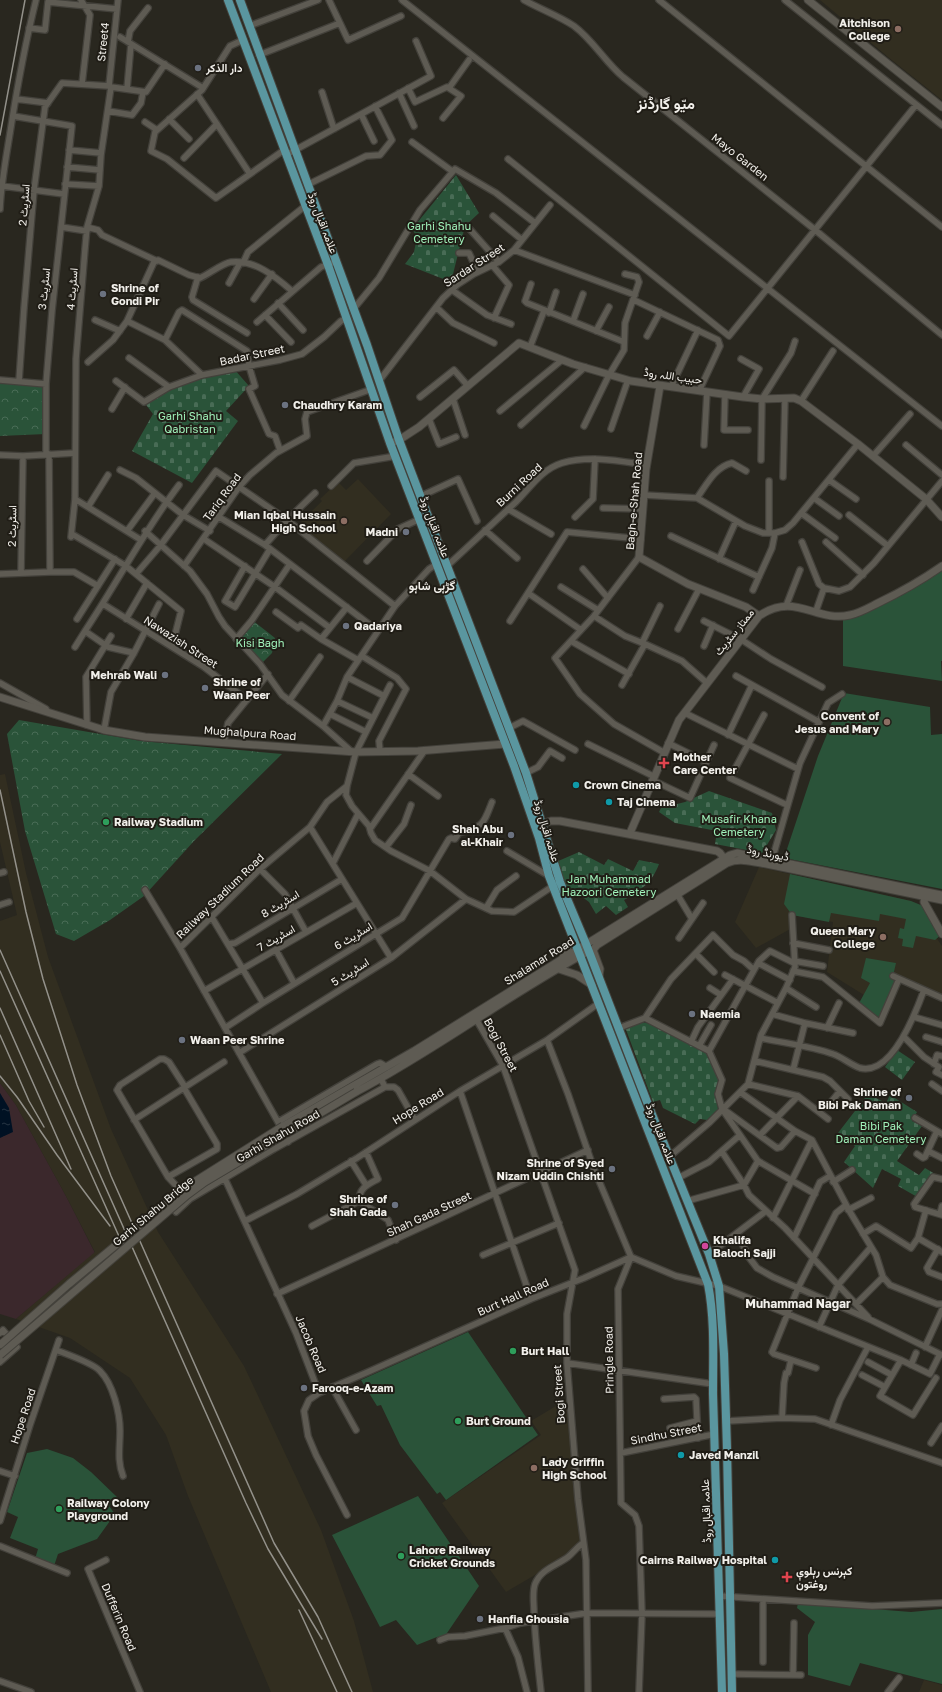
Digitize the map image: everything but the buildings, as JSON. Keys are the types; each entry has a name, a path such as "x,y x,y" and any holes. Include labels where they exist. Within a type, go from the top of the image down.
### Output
{"main road":[{"name":"علامہ اقبال روڈ","path":"228,0 304,206 352,308 399,440 526,773 549,876 593,985 708,1284 712,1324 722,1692"},
{"name":"علامہ اقبال روڈ","path":"240,0 307,185 332,263 347,318 390,443 505,744 560,882 588,947 709,1254 719,1286 727,1421 732,1692"},
{"path":"808,0 942,107"},
{"path":"243,40 253,36"},
{"name":"حبیب اللہ روڈ","path":"390,443 399,440 429,419 519,343 562,360 628,380 660,386 743,397 762,399 794,398 801,401 873,456 926,499 942,518"},
{"name":"Bagh-e-Shah Road","path":"660,386 647,464 639,557 688,584 746,607 759,616"},
{"name":"ممتاز سٹریٹ","path":"630,833 652,778 679,720 759,616 777,606 816,611 836,616 851,615 923,580 942,566"},
{"path":"463,635 472,632"},
{"name":"Mughalpura Road","path":"0,697 104,730 146,737 354,752 425,750 505,744"},
{"path":"538,825 551,821 560,821 630,833 712,850 720,853 726,860"},
{"name":"ڈیورنڈ روڈ","path":"737,853 942,895"},
{"name":"Shalamar Road","path":"354,1089 381,1078 559,969 588,947 737,853"},
{"name":"ڈیورنڈ روڈ","path":"599,976 600,968 594,953 594,947 726,860 740,859 942,900"},
{"path":"926,897 924,902 942,934"},
{"path":"562,959 573,937"},
{"name":"Shalamar Road","path":"354,1089 386,1067 562,959 579,953"},
{"path":"559,969 577,974 593,985"},
{"path":"613,1040 621,1032"},
{"name":"Garhi Shahu Bridge","path":"0,1346 69,1284 186,1187 280,1124 354,1089"},
{"name":"Garhi Shahu Bridge","path":"0,1355 186,1196 205,1182 354,1089"}],"street":[{"path":"0,209 2,186 13,116 29,28 36,0"},
{"path":"81,0 90,15 82,84"},
{"name":"Street4","path":"110,87 118,0"},
{"path":"249,26 318,0"},
{"path":"329,0 348,40 401,16"},
{"path":"402,0 942,426"},
{"name":"Mayo Garden","path":"524,0 574,26 623,77 814,229 942,335"},
{"path":"659,0 942,227"},
{"path":"785,0 942,125"},
{"path":"29,28 45,30 48,2 116,9"},
{"path":"127,89 130,31 148,8"},
{"path":"259,55 340,23"},
{"path":"120,37 203,88"},
{"path":"243,40 230,46 198,94 155,132 150,151 167,159 215,198 218,198 250,174 285,152 295,150 431,76 416,41"},
{"path":"449,88 469,60"},
{"path":"108,111 132,115 141,103 143,92 146,92 165,64"},
{"name":"اسٹریٹ 2","path":"20,381 24,308 34,190 45,107 62,83 110,87 143,92"},
{"name":"اسٹریٹ 4","path":"110,87 108,111 101,153 99,186 87,229 76,359 75,498 71,536 115,559"},
{"path":"408,88 415,102 447,87 461,96 443,118"},
{"path":"322,92 334,129"},
{"path":"399,93 414,126"},
{"path":"198,94 250,174"},
{"path":"16,99 48,103"},
{"path":"508,159 729,336 766,288 916,104"},
{"path":"307,185 366,156 380,155 392,140 375,106"},
{"path":"361,114 374,141"},
{"path":"13,116 44,121"},
{"path":"169,119 189,139"},
{"name":"اسٹریٹ 3","path":"44,121 72,126 46,384 50,572"},
{"path":"145,122 157,130"},
{"path":"184,158 217,124"},
{"path":"412,142 454,170 496,193 535,223"},
{"path":"69,150 101,153"},
{"path":"67,167 100,170"},
{"path":"352,308 356,306 379,278 420,210 454,170"},
{"path":"65,184 99,186"},
{"path":"2,186 64,194"},
{"name":"Sardar Street","path":"379,381 436,307 452,290 478,272 499,262 514,250 550,205"},
{"path":"229,283 248,252 304,206"},
{"path":"493,216 522,240"},
{"path":"467,226 499,262"},
{"path":"61,227 98,230 102,235 157,261 200,278 230,262 242,263 272,274 292,291"},
{"path":"514,250 635,297 660,312 718,340 720,346 699,391"},
{"path":"459,253 469,253 478,272"},
{"path":"88,362 113,340 127,321 154,262 157,261"},
{"path":"257,322 321,267 332,263"},
{"path":"492,266 509,285 494,318"},
{"path":"254,299 272,274"},
{"path":"584,426 609,375 622,354 625,322 639,282 637,277 625,274"},
{"path":"198,277 192,297 193,300 247,333"},
{"path":"531,284 526,302 546,312 573,321 624,342"},
{"path":"452,290 487,315 511,324"},
{"path":"530,347 556,292"},
{"path":"573,321 583,294"},
{"path":"278,303 303,330"},
{"path":"436,307 453,323 494,343"},
{"path":"596,331 609,307"},
{"path":"165,340 179,312 182,310 246,350 255,386 249,389 269,434 275,436 280,450"},
{"path":"647,336 660,312"},
{"path":"265,315 291,342"},
{"name":"Badar Street","path":"124,387 144,402 169,387 202,375 302,354 324,337 341,321 347,318"},
{"path":"94,320 120,331"},
{"path":"127,321 165,340 202,375"},
{"path":"671,387 698,330"},
{"path":"761,460 762,399 791,353 795,341"},
{"path":"801,401 832,351"},
{"path":"129,358 169,387"},
{"path":"741,359 759,369 743,397"},
{"path":"500,411 562,360"},
{"path":"521,424 585,367"},
{"path":"420,397 454,370 468,386"},
{"path":"0,380 46,384"},
{"path":"611,429 628,380"},
{"path":"112,409 124,387 116,381"},
{"name":"Tariq Road","path":"184,566 250,475 280,450 307,436 305,419 307,412 372,389"},
{"path":"704,445 707,392"},
{"path":"725,394 724,430 748,430"},
{"path":"783,477 785,398"},
{"path":"453,399 465,435"},
{"path":"873,456 910,414"},
{"path":"429,419 438,444 456,437"},
{"path":"644,495 697,498 736,521 763,533 775,533 785,530 801,513 858,444"},
{"path":"906,445 942,475"},
{"path":"0,455 23,456 75,452"},
{"name":"اسٹریٹ 2","path":"21,573 23,456"},
{"path":"331,486 354,463 396,456"},
{"name":"Burni Road","path":"447,566 544,473 561,463 581,459 595,459 647,464"},
{"path":"575,517 593,499 595,459"},
{"path":"697,498 717,470 724,465 732,463 746,471"},
{"path":"120,470 136,478 183,515 210,531"},
{"path":"136,574 160,546 216,471 287,520 395,606"},
{"path":"88,507 108,475"},
{"path":"421,496 458,479 477,521"},
{"path":"829,480 856,499"},
{"path":"769,481 769,533"},
{"path":"802,542 819,584 824,588 839,591 850,587 863,575 942,481"},
{"path":"75,647 103,604 146,531 166,501 179,485"},
{"path":"127,531 155,493"},
{"path":"265,545 287,520 315,493"},
{"path":"75,498 141,540"},
{"path":"814,498 839,516"},
{"path":"603,508 643,510"},
{"path":"508,509 551,534"},
{"path":"801,513 835,538"},
{"path":"849,515 888,546"},
{"path":"219,517 265,545 378,631"},
{"path":"367,561 398,529 420,519"},
{"path":"720,559 736,521"},
{"path":"485,530 517,558"},
{"path":"146,531 160,546 184,566 204,590 218,617 268,674 282,695 354,752"},
{"path":"510,621 567,532 641,539"},
{"path":"753,590 772,548 775,533"},
{"path":"671,536 759,577"},
{"path":"204,539 256,573 330,628"},
{"path":"826,542 863,575"},
{"path":"245,566 224,601 235,607 270,549"},
{"path":"639,557 594,616 555,658 580,694 614,724 664,752"},
{"path":"77,619 115,559 126,566 181,611 172,647"},
{"path":"236,639 275,587 290,564"},
{"path":"323,726 337,701 347,677 395,606 428,569 437,564"},
{"path":"583,569 608,598"},
{"path":"786,606 800,570"},
{"path":"0,574 74,572 98,586"},
{"path":"126,619 147,583"},
{"path":"561,587 598,610"},
{"path":"816,611 824,588"},
{"path":"678,629 699,589"},
{"path":"528,593 581,630"},
{"name":"Nawazish Street","path":"103,604 206,668 247,700"},
{"path":"104,730 111,692 146,631 159,604"},
{"path":"622,685 644,643 660,606"},
{"path":"321,639 347,607"},
{"path":"276,612 298,628 301,625 321,639 397,678 406,689 379,741 380,751"},
{"path":"594,616 625,636 644,643 682,661 707,683"},
{"path":"704,622 742,640 771,659 822,687"},
{"path":"704,646 713,625"},
{"path":"84,632 106,646 134,653"},
{"path":"87,724 86,677 111,636"},
{"path":"571,641 628,674"},
{"path":"289,701 320,657"},
{"path":"224,742 228,723 268,674"},
{"path":"736,676 819,722"},
{"path":"347,677 384,696"},
{"path":"0,683 58,716"},
{"path":"728,735 752,685"},
{"path":"390,686 354,752 346,795 352,806 369,826 375,840 430,871 466,899 492,911 514,912 553,886"},
{"path":"772,860 798,770 828,703 842,694"},
{"path":"337,701 373,718"},
{"path":"685,713 798,770"},
{"path":"330,714 366,732"},
{"path":"764,715 730,778 787,806"},
{"path":"508,728 523,721 575,750"},
{"path":"668,743 706,762"},
{"path":"588,744 690,798 714,744"},
{"path":"370,829 425,750"},
{"path":"526,773 538,767 550,751 562,758"},
{"path":"408,774 438,796"},
{"name":"Railway Stadium Road","path":"288,1142 280,1124 180,948 260,869 310,827 327,802 347,786"},
{"name":"اسٹریٹ 6","path":"225,1028 263,1002 402,918 449,839 455,839 459,833 477,828 482,824 490,810 492,802"},
{"path":"386,847 404,824 411,805"},
{"path":"333,864 358,814"},
{"path":"310,827 391,958"},
{"path":"507,851 549,876"},
{"path":"260,869 285,894 306,932"},
{"path":"486,908 497,890 516,876"},
{"name":"اسٹریٹ 8","path":"228,944 235,943 342,879"},
{"path":"145,890 180,948"},
{"path":"676,894 692,919"},
{"name":"اسٹریٹ 5","path":"239,1054 391,958 466,899"},
{"path":"0,905 9,902"},
{"name":"اسٹریٹ 7","path":"204,991 357,903"},
{"path":"679,938 703,903"},
{"path":"670,1157 748,1084 761,1038 793,971 792,915"},
{"path":"211,916 263,1002"},
{"path":"621,1032 645,1018 671,979 713,935 733,955 744,961 754,970"},
{"path":"793,943 829,950"},
{"path":"276,950 294,983"},
{"path":"709,1051 758,962 770,951 794,962 823,966"},
{"path":"696,954 714,972"},
{"path":"758,962 790,980"},
{"path":"793,971 823,977 880,1023 899,979"},
{"path":"725,975 778,1003"},
{"path":"893,976 942,998"},
{"path":"691,1042 698,1027 733,979"},
{"path":"710,988 721,995"},
{"path":"786,988 816,1007"},
{"path":"761,1038 833,1054 860,1068 874,1066 883,1063 904,1037 924,990"},
{"name":"Hope Road","path":"245,1221 297,1194 366,1152 460,1091 547,1040 599,1003"},
{"path":"827,1028 839,1003"},
{"path":"772,1014 805,1023 854,1033"},
{"path":"914,1016 942,1025"},
{"path":"645,1018 709,1051 722,1080 718,1094 722,1109 758,1161 815,1194"},
{"name":"Bogi Street","path":"476,1019 503,1066 575,1270 574,1282 568,1302 567,1363 578,1499 586,1560 588,1692"},
{"path":"793,1070 805,1023"},
{"path":"699,1046 711,1024"},
{"path":"904,1037 924,1057 939,1067 936,1072 942,1075"},
{"path":"926,1037 942,1042"},
{"path":"547,1040 594,1169 631,1257 676,1276 719,1286 901,1360 930,1374 938,1379 913,1415 882,1398 881,1395 901,1360"},
{"path":"934,1064 937,1055 942,1056"},
{"path":"168,1177 217,1149 217,1144 169,1062 166,1059 160,1059 118,1087 117,1092 168,1177 190,1199"},
{"path":"754,1061 823,1077 830,1081 848,1099"},
{"path":"134,1120 224,1062"},
{"path":"280,1124 377,1064 384,1064 386,1067"},
{"path":"381,1078 385,1087 394,1087 398,1090 416,1120"},
{"path":"748,1084 798,1096 828,1119"},
{"path":"932,1084 942,1091"},
{"name":"Garhi Shahu Road","path":"176,1212 190,1199 385,1087"},
{"path":"460,1091 531,1299"},
{"path":"827,1107 840,1091"},
{"path":"740,1092 816,1144 847,1207 876,1255 883,1277 890,1285 937,1304 942,1304"},
{"path":"760,1135 798,1096"},
{"path":"722,1109 780,1148 795,1131"},
{"path":"915,1118 940,1133 924,1158 917,1154"},
{"path":"678,1178 709,1162 740,1135"},
{"path":"773,1218 812,1140"},
{"name":"Shah Gada Street","path":"277,1294 496,1194 588,1150"},
{"path":"928,1151 942,1158"},
{"path":"359,1201 359,1192 366,1185 378,1179 366,1152"},
{"path":"722,1152 749,1195 794,1238 870,1319"},
{"path":"351,1161 366,1185"},
{"path":"687,1201 744,1185 758,1161"},
{"path":"794,1238 820,1182 832,1179 852,1170"},
{"path":"942,1179 933,1177 914,1206 941,1214 942,1206"},
{"name":"Jacob Road","path":"225,1179 296,1333 319,1393"},
{"path":"816,1368 772,1353 798,1288 836,1213 871,1198"},
{"path":"312,1226 359,1201"},
{"path":"359,1201 388,1220 396,1240"},
{"path":"863,1234 876,1226 911,1248 918,1238 926,1210"},
{"path":"709,1254 766,1211"},
{"path":"483,1255 559,1222"},
{"path":"738,1233 748,1256 757,1268 831,1303 870,1319 941,1355 930,1374"},
{"path":"918,1238 940,1251 927,1268 929,1272 942,1277"},
{"path":"819,1327 838,1285 871,1247"},
{"name":"Burt Hall Road","path":"319,1393 531,1299 631,1257"},
{"name":"Pringle Road","path":"631,1257 618,1289 621,1503 635,1516 638,1526 642,1614 639,1692"},
{"path":"856,1304 883,1277"},
{"path":"925,1347 942,1310"},
{"path":"0,1333 3,1330 16,1347 0,1362"},
{"name":"Hope Road","path":"0,1521 30,1425 59,1340"},
{"path":"831,1425 840,1400 868,1347"},
{"path":"56,1350 100,1370 109,1385 120,1415 119,1466 123,1476"},
{"path":"911,1365 916,1353"},
{"path":"782,1418 784,1383 791,1360"},
{"path":"868,1362 892,1375"},
{"path":"567,1363 713,1384"},
{"path":"862,1375 885,1388"},
{"path":"332,1387 356,1430"},
{"path":"319,1393 309,1400 304,1411 308,1436 316,1455 347,1515"},
{"path":"664,1399 694,1397 696,1400 698,1438"},
{"path":"727,1421 782,1418 815,1419 942,1463"},
{"path":"670,1428 697,1421"},
{"path":"931,1443 942,1426"},
{"name":"Sindhu Street","path":"621,1453 715,1434"},
{"path":"0,1471 15,1476"},
{"path":"541,1692 534,1621 533,1596 535,1584 547,1569 568,1557 578,1546 583,1543"},
{"path":"0,1546 67,1573"},
{"name":"Dufferin Road","path":"106,1560 88,1569 140,1692"},
{"path":"720,1596 872,1606 942,1602"},
{"path":"763,1599 763,1662"},
{"path":"440,1640 448,1637 465,1636 505,1628 521,1623 587,1613 720,1614"},
{"path":"793,1674 794,1623"},
{"path":"505,1628 518,1657 527,1692"},
{"path":"731,1674 801,1675"},
{"path":"888,1692 899,1678"},
{"path":"0,1681 31,1692"}],"shaded area":[{"name":"Aitchison College","path":"820,0 942,0 942,100 888,57"},
{"name":"Mian Iqbal Hussain High School","path":"358,479 391,514 342,564 296,527 322,501 320,499 338,482 346,490"},
{"path":"5,774 26,873 48,957 111,1129 158,1232 244,1366 321,1530 354,1621 373,1692 271,1692 188,1496 166,1435 130,1378 70,1338 16,1319 95,1252 16,1105 0,1083 0,921 17,915 0,842 0,775"},
{"name":"Queen Mary College","path":"759,867 911,901 942,946 942,998 899,979 864,995 827,972 833,922 792,915 792,928 756,948 735,922"},
{"path":"0,1083 16,1105 66,1196 95,1253 16,1319 0,1314"},
{"name":"Lady Griffin High School","path":"566,1400 583,1547 506,1592 442,1503 541,1435 531,1421"},
{"path":"924,1680 942,1685 942,1692 919,1692"}],"green space":[{"name":"Garhi Shahu Cemetery","path":"456,175 479,213 465,226 451,282 405,264 414,252 417,237 412,229"},
{"name":"Garhi Shahu Qabristan","path":"234,369 249,386 226,411 238,421 192,483 132,451 153,414 144,402 169,387"},
{"path":"0,380 46,384 46,434 0,436"},
{"path":"942,566 942,681 843,666 843,616 851,615"},
{"name":"Kisi Bagh","path":"252,620 275,638 272,653 262,663 236,639"},
{"name":"Convent of Jesus and Mary","path":"844,693 930,707 931,735 942,734 942,889 784,858 818,756"},
{"path":"19,720 141,741 282,754 194,841 144,896 110,920 74,941 56,934 25,831 7,734"},
{"name":"Musafir Khana Cemetery","path":"709,791 772,813 776,830 762,853 715,844 717,831 675,823 659,812 661,808 685,802"},
{"name":"Jan Muhammad Hazoori Cemetery","path":"579,852 604,865 608,859 633,871 639,860 659,864 649,881 636,893 624,900 628,907 616,915 606,906 596,914 589,902 581,896 570,898 556,862"},
{"path":"790,874 911,901 928,908 942,934 935,940 916,936 913,948 902,946 903,939 898,938 900,928 904,929 906,919 880,914 879,921 831,913 829,922 792,915 784,904"},
{"path":"866,958 896,963 893,976 899,979 881,1022 858,1005 870,983 861,978"},
{"path":"641,1022 652,1024 708,1053 720,1078 716,1094 718,1109 707,1120 700,1119 695,1124 663,1108 660,1100 653,1102 625,1027"},
{"path":"897,1050 915,1062 902,1080 885,1067"},
{"name":"Bibi Pak Daman Cemetery","path":"868,1094 886,1103 890,1095 917,1112 912,1121 922,1126 897,1161 919,1175 925,1168 935,1174 919,1198 898,1186 901,1179 882,1169 873,1188 844,1162 855,1146 838,1133"},
{"name":"Burt Ground","path":"468,1332 538,1435 446,1500 440,1492 437,1494 400,1445 381,1405 377,1406 361,1380"},
{"name":"Railway Colony Playground","path":"47,1449 73,1458 91,1472 118,1498 109,1506 115,1514 97,1539 58,1554 54,1566 35,1559 38,1549 10,1538 18,1517 7,1512 27,1453"},
{"name":"Lahore Railway Cricket Grounds","path":"418,1496 479,1586 445,1636 437,1637 417,1645 396,1620 380,1627 332,1535"},
{"path":"798,1603 911,1612 942,1609 942,1684 860,1663 850,1686 808,1675 808,1635 815,1622 797,1608"}],"water":[{"path":"0,1093 9,1108 13,1132 0,1138"}],"railway":[{"path":"0,135 25,0"},
{"path":"0,790 26,912 43,979 77,1085 111,1176 274,1543 318,1617 352,1692"},
{"path":"0,950 246,1503 268,1549 322,1639"},
{"path":"0,971 122,1243"},
{"path":"0,1008 71,1169"},
{"path":"0,1035 29,1101 44,1127"},
{"path":"0,1076 17,1097 57,1155 110,1226"},
{"path":"299,1610 337,1692"}],"place":[{"name":"Aitchison College","path":"898,29"},
{"name":"دار الذکر","path":"198,68"},
{"name":"Shrine of Gondi Pir","path":"103,294"},
{"name":"Chaudhry Karam","path":"285,405"},
{"name":"Mian Iqbal Hussain High School","path":"344,521"},
{"name":"Madni","path":"406,532"},
{"name":"Qadariya","path":"346,626"},
{"name":"Mehrab Wali","path":"165,675"},
{"name":"Shrine of Waan Peer","path":"205,688"},
{"name":"Convent of Jesus and Mary","path":"887,722"},
{"name":"Mother Care Center","path":"664,763"},
{"name":"Crown Cinema","path":"576,785"},
{"name":"Taj Cinema","path":"609,802"},
{"name":"Railway Stadium","path":"106,822"},
{"name":"Shah Abu al-Khair","path":"511,835"},
{"name":"Queen Mary College","path":"883,937"},
{"name":"Naemia","path":"692,1014"},
{"name":"Waan Peer Shrine","path":"182,1040"},
{"name":"Shrine of Bibi Pak Daman","path":"909,1098"},
{"name":"Shrine of Syed Nizam Uddin Chishti","path":"612,1169"},
{"name":"Shrine of Shah Gada","path":"395,1205"},
{"name":"Khalifa Baloch Sajji","path":"705,1246"},
{"name":"Burt Hall","path":"513,1351"},
{"name":"Farooq-e-Azam","path":"304,1388"},
{"name":"Burt Ground","path":"458,1421"},
{"name":"Javed Manzil","path":"681,1455"},
{"name":"Lady Griffin High School","path":"534,1468"},
{"name":"Railway Colony Playground","path":"59,1509"},
{"name":"Lahore Railway Cricket Grounds","path":"401,1556"},
{"name":"Cairns Railway Hospital","path":"775,1560"},
{"name":"کېرنس رېلوې روغتون","path":"787,1577"},
{"name":"Hanfia Ghousia","path":"480,1619"}],"district":[{"name":"میّو گارڈنز","path":"666,104"},
{"name":"گڑہی شاہو","path":"432,586"},
{"name":"Muhammad Nagar","path":"798,1304"}]}
